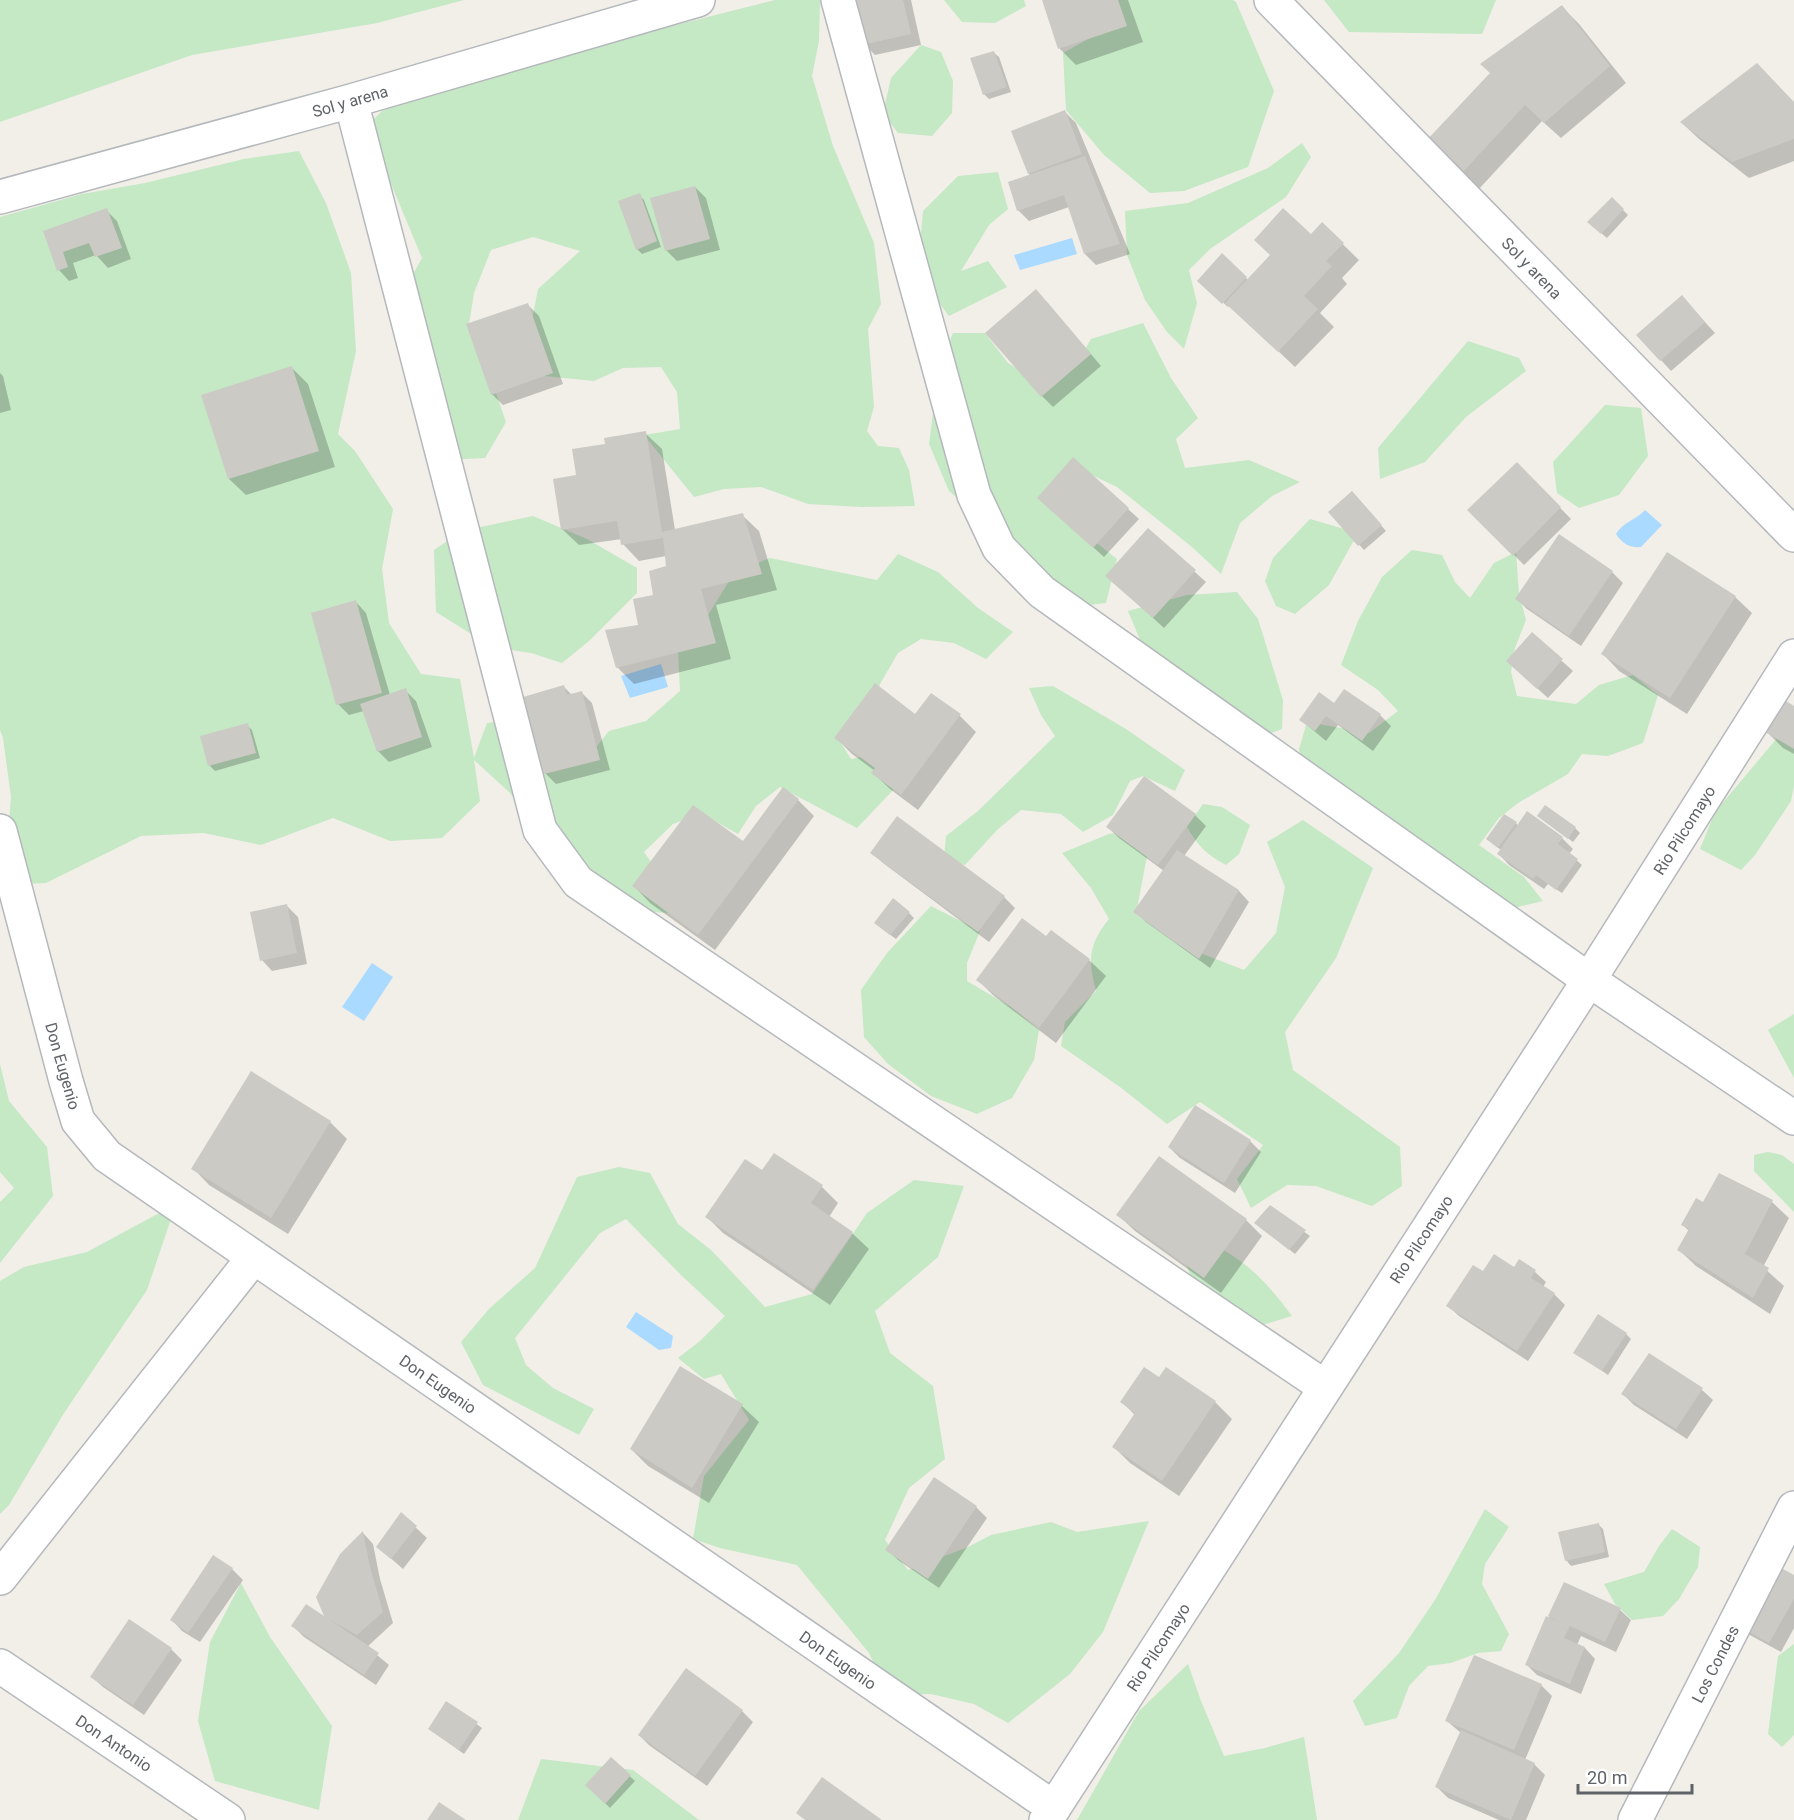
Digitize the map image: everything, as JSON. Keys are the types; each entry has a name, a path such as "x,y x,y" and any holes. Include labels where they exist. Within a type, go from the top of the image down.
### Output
{"street":[{"name":"Sol y arena","path":"0,197 351,101 698,0"},
{"path":"838,0 974,495 999,548 1042,592 1589,980 1794,1119"},
{"name":"Sol y arena","path":"1271,0 1794,535"},
{"path":"351,101 540,830 572,873 579,882 1326,1387"},
{"name":"Rio Pilcomayo","path":"1050,1814 1589,980 1794,656"},
{"name":"Don Eugenio","path":"0,831 78,1121 107,1156 1050,1814"},
{"path":"0,1578 254,1257"},
{"name":"Los Condes","path":"1635,1820 1794,1508"},
{"name":"Don Antonio","path":"0,1666 228,1820"}],"green space":[{"path":"0,0 464,0 377,23 192,55 0,122"},
{"path":"775,0 820,0 819,41 812,76 833,146 874,243 881,304 868,329 874,407 867,431 878,446 899,448 909,470 915,506 862,507 808,504 761,487 724,489 694,497 644,435 680,429 677,392 661,367 623,368 594,381 544,376 526,351 538,289 580,251 533,237 491,250 474,293 469,324 482,353 506,422 485,458 444,460 401,296 422,258 384,167 352,141 382,111 462,79"},
{"path":"944,0 1024,0 1026,6 995,23 962,22"},
{"path":"1117,0 1233,0 1236,2 1274,91 1248,167 1184,191 1150,193 1104,155 1066,110 1063,53 1108,28"},
{"path":"1324,0 1496,0 1482,34 1349,32"},
{"path":"921,45 941,52 953,81 952,113 932,136 898,133 883,113 891,78"},
{"path":"1302,143 1311,157 1286,197 1210,249 1189,270 1197,303 1184,349 1167,332 1145,300 1127,255 1125,211 1188,203 1268,168"},
{"path":"299,151 326,203 351,273 356,351 338,434 355,451 393,509 382,569 389,623 421,674 460,679 474,758 487,723 511,720 552,756 585,761 609,731 646,721 680,691 678,652 708,615 734,573 770,558 877,580 898,554 938,572 978,608 1013,632 986,659 954,643 921,639 898,653 880,684 873,711 836,735 851,759 876,754 896,787 857,828 780,787 756,806 738,834 701,813 673,824 644,852 688,914 651,912 603,897 540,830 509,792 474,760 480,801 442,838 390,841 333,818 261,845 204,833 141,836 46,883 24,884 6,855 11,797 0,730 0,217 82,194 145,183 244,159"},
{"path":"998,172 1008,209 989,225 961,271 988,261 1007,287 949,316 931,292 920,244 923,211 958,176"},
{"path":"1143,323 1171,378 1198,418 1176,439 1185,468 1249,460 1300,482 1272,496 1240,523 1221,574 1192,547 1117,487 1077,468 1079,529 1117,559 1106,603 1065,608 989,525 949,491 929,444 939,367 953,333 985,333 1008,363 1031,378 1076,365 1091,339"},
{"path":"1468,341 1519,358 1526,371 1466,417 1425,462 1380,479 1378,448"},
{"path":"1605,405 1641,408 1648,456 1619,495 1579,508 1557,493 1553,462"},
{"path":"533,516 587,539 637,568 637,593 589,641 562,663 531,653 492,647 436,612 434,550 462,531"},
{"path":"1310,519 1358,533 1329,585 1295,614 1276,606 1265,581 1273,558"},
{"path":"1412,550 1442,555 1455,582 1470,598 1494,563 1516,552 1519,594 1526,620 1515,648 1511,672 1517,696 1576,704 1599,685 1633,675 1658,695 1643,743 1608,756 1582,754 1568,774 1518,803 1499,818 1479,845 1524,877 1543,901 1513,908 1305,778 1299,749 1307,722 1369,733 1398,711 1378,690 1341,665 1358,621 1382,577"},
{"path":"1237,592 1258,619 1283,700 1282,729 1252,740 1153,671 1128,611 1187,595"},
{"path":"1053,686 1126,729 1185,770 1175,791 1143,776 1130,781 1113,815 1083,832 1061,814 1021,810 997,830 965,865 944,859 946,836 978,811 1055,736 1041,715 1029,688"},
{"path":"1783,731 1794,742 1794,786 1791,801 1755,855 1741,870 1700,849 1715,812"},
{"path":"1203,804 1222,807 1250,825 1239,854 1226,865 1204,849 1187,827"},
{"path":"1303,820 1373,868 1336,958 1285,1032 1293,1070 1400,1147 1402,1186 1372,1206 1316,1186 1287,1185 1251,1208 1237,1179 1263,1145 1200,1102 1167,1124 1120,1087 1061,1046 1065,1022 1096,991 1091,961 1092,953 1097,937 1109,919 1091,888 1062,853 1109,834 1157,825 1146,861 1136,914 1177,944 1244,970 1276,933 1285,887 1267,842"},
{"path":"931,906 980,931 967,963 967,981 1011,1007 1039,1030 1034,1060 1012,1098 977,1114 931,1096 888,1064 864,1037 861,990 887,953"},
{"path":"1794,1014 1794,1078 1768,1030"},
{"path":"0,1064 9,1101 47,1147 53,1196 0,1263 0,1202 14,1188 0,1172"},
{"path":"1768,1152 1782,1155 1794,1164 1794,1212 1754,1171 1754,1155"},
{"path":"619,1167 650,1173 678,1224 711,1250 765,1307 812,1294 867,1213 914,1180 964,1186 938,1257 875,1311 890,1353 933,1386 945,1459 909,1488 885,1540 908,1570 968,1547 991,1535 1051,1522 1077,1532 1149,1521 1103,1632 1070,1674 1008,1723 974,1704 931,1694 889,1695 869,1653 797,1565 720,1548 693,1539 704,1476 749,1420 721,1374 704,1379 678,1358 700,1341 725,1316 626,1219 600,1233 515,1338 526,1365 553,1388 594,1409 579,1435 483,1385 461,1342 489,1309 535,1268 577,1177"},
{"path":"176,1204 147,1290 64,1413 9,1505 0,1514 0,1281 24,1267 87,1252"},
{"path":"1206,1241 1254,1272 1274,1292 1292,1316 1259,1326 1191,1277 1183,1256"},
{"path":"1485,1509 1509,1527 1485,1564 1482,1584 1509,1634 1501,1651 1478,1653 1451,1663 1428,1666 1409,1686 1397,1718 1365,1726 1353,1701 1399,1653 1435,1600"},
{"path":"1672,1529 1700,1547 1698,1567 1679,1599 1663,1616 1632,1620 1615,1604 1604,1584 1644,1572"},
{"path":"241,1583 270,1637 332,1726 319,1810 215,1781 198,1721 210,1642"},
{"path":"1794,1644 1794,1735 1782,1747 1768,1734 1778,1656"},
{"path":"1188,1664 1224,1756 1304,1737 1317,1820 1077,1820 1139,1711"},
{"path":"541,1759 633,1770 699,1820 518,1820"}],"water":[{"path":"1072,238 1077,254 1020,270 1014,255"},
{"path":"1645,510 1662,525 1641,547 1626,544 1616,534"},
{"path":"661,664 668,687 630,698 621,676"},
{"path":"372,963 393,977 364,1021 342,1007"},
{"path":"636,1312 673,1336 671,1348 659,1350 626,1327"}],"building":[{"path":"852,0 903,0 911,34 862,45"},
{"path":"1042,0 1118,0 1127,26 1058,49"},
{"path":"1562,5 1610,66 1544,123 1525,105 1460,175 1425,142 1490,73 1480,64"},
{"path":"994,51 1007,87 983,95 970,58"},
{"path":"1757,63 1794,102 1794,139 1732,162 1680,122"},
{"path":"1065,110 1082,154 1028,174 1011,131"},
{"path":"1085,156 1120,244 1084,254 1064,195 1017,211 1008,182"},
{"path":"695,186 710,239 665,251 650,198"},
{"path":"640,193 657,241 636,250 618,201"},
{"path":"1612,197 1624,209 1601,234 1587,222"},
{"path":"107,208 122,248 95,257 89,243 63,252 68,267 57,271 43,231"},
{"path":"1283,208 1311,234 1322,222 1344,243 1326,261 1332,266 1304,296 1318,309 1278,352 1225,303 1270,255 1254,240"},
{"path":"1222,253 1247,277 1222,304 1197,281"},
{"path":"1036,289 1091,354 1041,397 985,333"},
{"path":"1682,295 1705,322 1660,361 1636,335"},
{"path":"528,303 553,373 491,395 466,324"},
{"path":"292,366 319,451 228,479 201,395"},
{"path":"646,431 662,532 743,513 762,574 701,589 716,643 616,668 605,630 638,625 633,599 653,595 649,571 666,566 663,538 621,545 617,521 561,530 553,479 576,475 572,449 605,444 604,438"},
{"path":"1073,457 1129,508 1093,548 1037,498"},
{"path":"1517,462 1561,507 1513,556 1467,510"},
{"path":"1352,491 1382,525 1358,546 1328,512"},
{"path":"1148,528 1196,570 1153,618 1105,576"},
{"path":"1559,534 1613,571 1569,636 1515,599"},
{"path":"1667,552 1736,596 1670,698 1601,654"},
{"path":"356,600 382,693 336,705 311,613"},
{"path":"1532,632 1563,659 1537,689 1506,661"},
{"path":"875,683 915,714 931,693 961,714 901,795 871,773 875,768 834,738"},
{"path":"564,685 567,695 582,691 600,760 544,774 523,697"},
{"path":"406,688 422,737 377,752 360,704"},
{"path":"1344,689 1381,714 1362,741 1326,716 1315,731 1299,720 1319,692 1334,703"},
{"path":"1786,701 1794,706 1794,749 1765,732"},
{"path":"248,723 256,753 208,766 200,736"},
{"path":"1144,776 1196,814 1158,865 1106,827"},
{"path":"783,787 799,799 698,935 632,886 693,805 743,841"},
{"path":"1545,805 1576,827 1568,839 1537,816"},
{"path":"1527,811 1563,837 1558,844 1578,859 1556,890 1536,875 1533,879 1497,854"},
{"path":"1504,814 1517,822 1498,848 1486,839"},
{"path":"897,816 1005,896 978,932 870,853"},
{"path":"1177,850 1239,890 1199,959 1133,912"},
{"path":"893,898 910,912 890,935 874,923"},
{"path":"287,904 297,953 260,961 250,912"},
{"path":"1022,918 1046,936 1051,930 1090,959 1039,1028 976,980"},
{"path":"251,1071 331,1121 271,1218 191,1169"},
{"path":"1195,1105 1251,1140 1224,1183 1168,1147"},
{"path":"774,1153 823,1185 811,1203 853,1232 813,1290 705,1217 745,1159 762,1170"},
{"path":"1159,1156 1247,1219 1204,1278 1116,1215"},
{"path":"1719,1173 1773,1200 1745,1254 1769,1268 1753,1298 1677,1250 1689,1229 1681,1225 1696,1198 1703,1202"},
{"path":"1270,1205 1306,1230 1289,1250 1254,1223"},
{"path":"1494,1254 1514,1267 1519,1259 1536,1270 1531,1278 1555,1293 1517,1351 1446,1306 1473,1265 1483,1271"},
{"path":"1598,1314 1627,1333 1602,1371 1573,1353"},
{"path":"1649,1353 1703,1388 1676,1429 1621,1394"},
{"path":"680,1366 743,1404 692,1488 630,1449"},
{"path":"1144,1367 1159,1377 1166,1367 1216,1401 1162,1481 1112,1447 1135,1413 1120,1402"},
{"path":"934,1477 977,1506 928,1579 885,1550"},
{"path":"401,1512 417,1526 391,1559 376,1547"},
{"path":"1599,1523 1605,1552 1565,1561 1558,1532"},
{"path":"363,1531 370,1567 383,1612 357,1635 330,1620 379,1653 364,1675 291,1626 306,1604 324,1616 316,1597 340,1554"},
{"path":"213,1555 233,1568 188,1633 170,1620"},
{"path":"1770,1562 1794,1575 1794,1599 1769,1643 1735,1624"},
{"path":"1564,1582 1621,1608 1605,1642 1570,1626 1564,1638 1585,1647 1570,1684 1525,1665 1546,1616 1559,1622 1548,1616"},
{"path":"129,1619 172,1648 133,1705 90,1677"},
{"path":"1474,1655 1542,1684 1514,1750 1445,1721"},
{"path":"686,1668 743,1710 695,1776 638,1735"},
{"path":"446,1701 478,1722 459,1750 428,1729"},
{"path":"1461,1730 1535,1763 1511,1820 1435,1787"},
{"path":"611,1757 631,1775 605,1804 585,1785"},
{"path":"822,1777 882,1820 805,1820 796,1813"},
{"path":"439,1802 466,1820 427,1820"}]}
